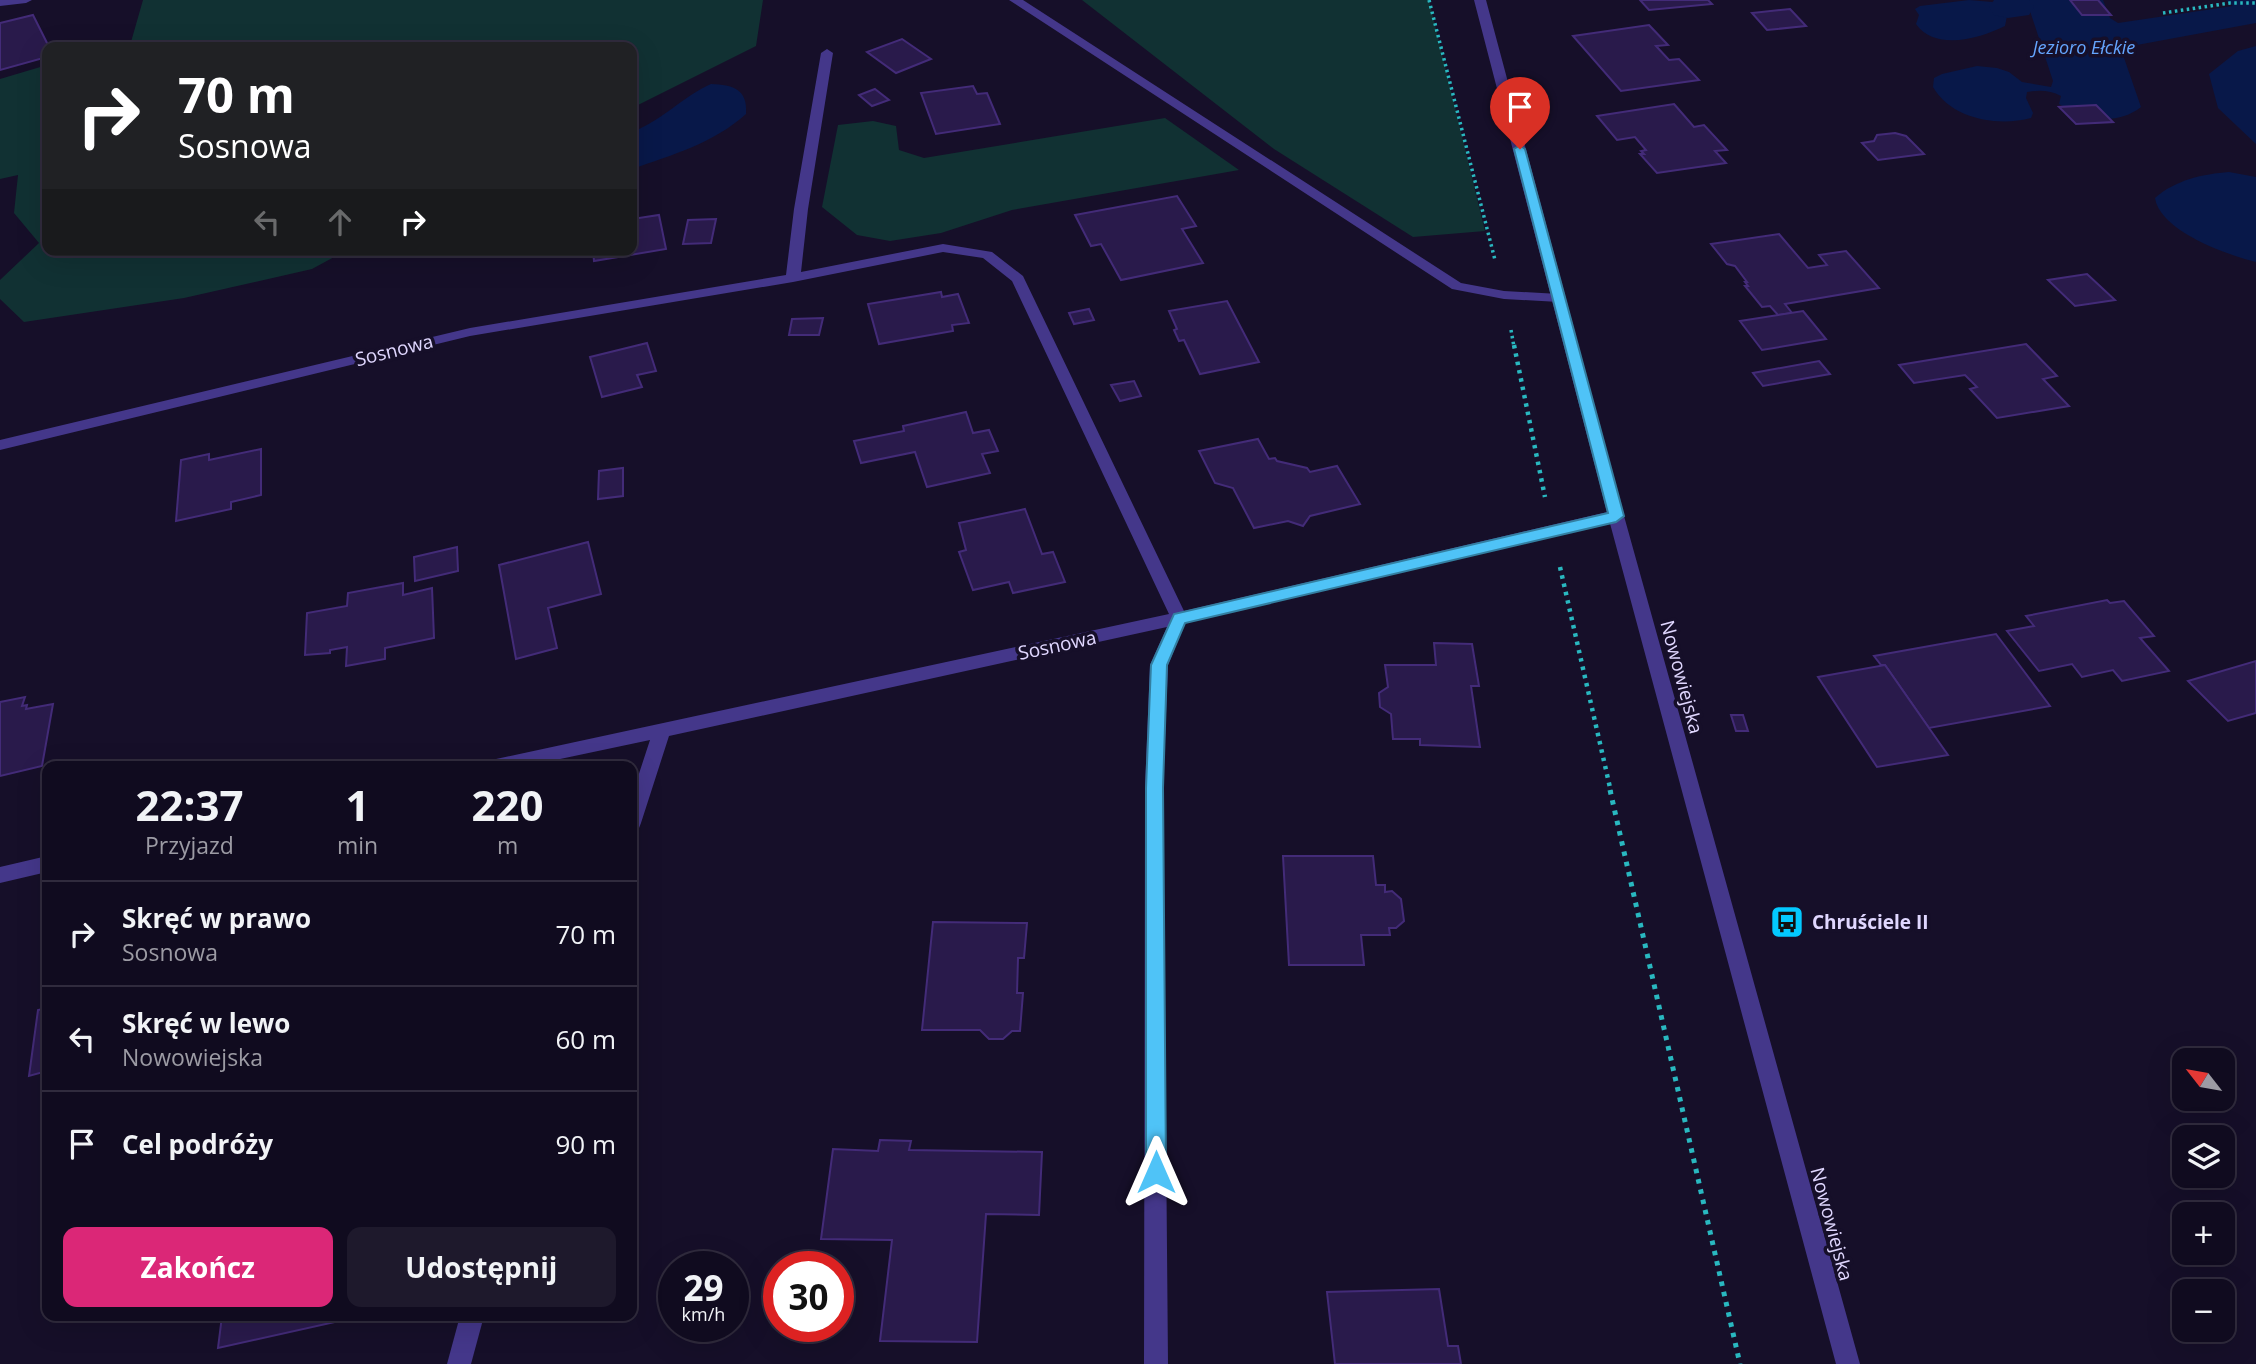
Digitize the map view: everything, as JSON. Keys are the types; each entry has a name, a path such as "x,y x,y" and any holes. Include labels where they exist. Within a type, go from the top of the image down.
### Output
{"street":[{"path":"0,3 26,0"},
{"path":"1016,0 1457,286 1504,295 1559,298"},
{"name":"Nowowiejska","path":"1480,0 1616,516 1848,1364"},
{"path":"793,278 801,209 827,53"},
{"name":"Sosnowa","path":"0,445 470,332 793,278 943,248 987,255 1018,279 1179,618"},
{"name":"Sosnowa","path":"519,761 1179,618 1616,516"},
{"path":"1156,1364 1154,788 1159,665 1179,618"},
{"path":"637,808 662,730"},
{"path":"0,875 42,865"},
{"path":"459,1364 471,1321"}],"path":[{"path":"1429,0 1504,295 1552,531 1740,1364"},
{"path":"2163,13 2256,3"}],"green space":[{"path":"143,0 763,0 756,46 637,106 637,42 131,42"},
{"path":"1082,0 1429,0 1485,231 1413,237 1274,149"},
{"path":"42,66 42,256 336,256 312,269 184,298 24,322 0,299 0,280 39,243 14,213 18,175 0,179 0,79"},
{"path":"1165,118 1239,170 1012,210 941,233 890,241 857,235 822,207 838,125 873,121 896,126 899,150 924,158"}],"water":[{"path":"1969,0 2004,3 2008,11 2005,26 1972,38 1947,40 1925,33 1916,24 1919,15 1915,9 1920,6"},
{"name":"Jezioro Ełckie","path":"2028,0 2103,0 2110,18 2118,23 2233,6 2226,0 2256,0 2256,23 2126,47 2122,52 2141,107 2122,117 2100,119 2079,114 2059,104 2061,96 2044,91 2027,92 2026,98 2033,113 2031,118 2018,121 1990,121 1951,107 1933,87 1934,78 1977,66 1997,68 2009,72 2022,82 2051,87 2053,81 2030,11 2017,10 2015,5 2029,5"},
{"path":"2256,46 2256,144 2218,108 2209,74 2238,51"},
{"path":"711,84 732,87 742,94 746,114 706,140 637,167 637,130"},
{"path":"2229,172 2256,177 2256,262 2196,240 2169,221 2155,198 2190,179"}],"building":[{"path":"1640,0 1708,0 1712,4 1649,10"},
{"path":"2070,0 2098,0 2111,15 2082,15"},
{"path":"1790,9 1806,26 1767,30 1752,13"},
{"path":"33,15 46,42 42,42 42,58 0,70 0,23"},
{"path":"1649,25 1668,45 1656,46 1669,60 1679,59 1699,80 1621,91 1573,36"},
{"path":"902,39 931,59 896,73 867,52"},
{"path":"973,86 977,94 987,93 1000,124 936,134 921,93"},
{"path":"875,89 889,100 872,106 859,95"},
{"path":"1674,104 1694,127 1704,125 1727,150 1715,151 1726,163 1657,173 1640,154 1644,154 1641,151 1646,150 1635,137 1617,140 1597,116"},
{"path":"2096,105 2113,122 2076,124 2059,107"},
{"path":"1895,133 1906,136 1924,154 1878,160 1862,143 1874,141 1877,135"},
{"path":"1177,196 1196,226 1182,229 1203,263 1121,280 1101,244 1091,246 1075,215"},
{"path":"659,215 666,249 637,254 637,218"},
{"path":"716,219 711,243 683,244 688,220"},
{"path":"1779,234 1808,268 1827,265 1819,255 1846,251 1879,288 1785,304 1792,313 1778,315 1770,306 1762,307 1745,286 1748,286 1747,282 1735,266 1727,264 1711,244"},
{"path":"594,256 624,256 594,261"},
{"path":"2087,274 2115,300 2075,306 2048,280"},
{"path":"941,292 942,297 958,294 969,323 952,325 953,331 879,344 868,304"},
{"path":"1227,301 1259,362 1200,374 1184,340 1179,341 1169,311"},
{"path":"1089,309 1094,320 1074,324 1069,313"},
{"path":"1803,311 1826,339 1762,350 1740,321"},
{"path":"823,318 819,335 789,335 792,319"},
{"path":"647,343 656,371 637,375 642,387 602,397 590,357"},
{"path":"2026,344 2057,376 2043,379 2069,406 1997,418 1970,389 1977,387 1965,375 1914,383 1899,365"},
{"path":"1819,361 1830,374 1763,386 1753,373"},
{"path":"1134,381 1141,396 1120,401 1111,385"},
{"path":"966,412 973,433 989,430 998,451 982,454 990,473 927,487 915,452 861,463 854,441 904,431 903,426"},
{"path":"1258,439 1269,459 1275,458 1277,461 1307,468 1310,472 1337,466 1360,504 1310,516 1303,526 1288,521 1254,528 1233,488 1215,483 1199,451"},
{"path":"261,449 261,495 231,502 231,509 176,521 181,460 209,454 209,460"},
{"path":"623,468 623,496 598,499 599,471"},
{"path":"1025,509 1042,554 1053,552 1065,582 1013,593 1009,582 973,590 959,552 966,550 959,523"},
{"path":"588,542 601,594 548,608 557,648 516,659 499,565"},
{"path":"457,547 458,571 415,581 414,557"},
{"path":"403,583 403,595 432,588 434,638 385,648 385,659 346,666 347,647 330,650 330,653 305,655 307,613 347,606 348,593"},
{"path":"2107,600 2110,603 2124,601 2154,636 2140,638 2169,671 2122,681 2113,670 2082,677 2072,664 2039,671 2007,631 2034,626 2026,616"},
{"path":"1996,634 2050,706 1929,728 1885,665 1881,665 1874,656"},
{"path":"1434,643 1472,644 1479,686 1471,686 1480,747 1420,745 1420,739 1393,739 1391,714 1380,707 1379,693 1388,687 1385,665 1436,665"},
{"path":"2256,661 2256,713 2228,721 2188,681"},
{"path":"1885,665 1948,755 1877,767 1818,677"},
{"path":"25,697 22,706 27,705 26,709 53,704 42,766 0,776 0,702"},
{"path":"1731,715 1743,715 1748,731 1736,731"},
{"path":"1283,856 1373,856 1376,885 1385,885 1385,892 1392,891 1401,899 1404,921 1396,928 1389,928 1390,935 1361,935 1364,965 1289,965"},
{"path":"933,922 1027,923 1024,958 1018,958 1017,993 1023,993 1020,1031 1012,1031 1003,1039 989,1039 980,1030 922,1030"},
{"path":"42,1009 42,1072 29,1076 38,1010"},
{"path":"880,1140 911,1141 909,1150 1042,1152 1039,1215 986,1214 977,1342 880,1341 892,1240 821,1239 833,1149 878,1151"},
{"path":"1439,1289 1448,1346 1458,1346 1461,1364 1335,1364 1327,1292"},
{"path":"221,1321 335,1321 335,1322 218,1348"}],"waterway":[{"path":"2008,7 2015,7"}],"place":[{"name":"Chruściele II","path":"1787,922"}],"route":[{"path":"1156,1172 1154,788 1159,665 1179,618 1616,516 1520,149"}]}
